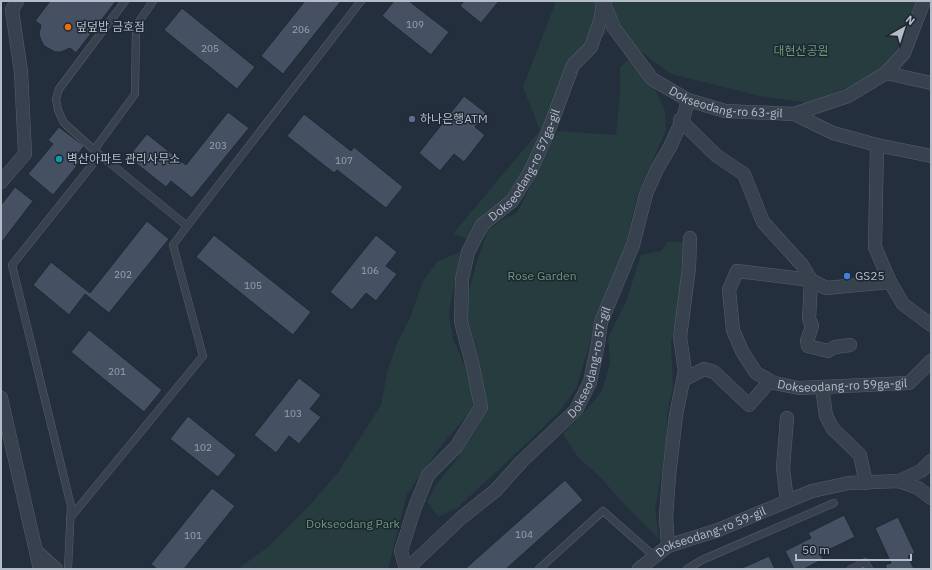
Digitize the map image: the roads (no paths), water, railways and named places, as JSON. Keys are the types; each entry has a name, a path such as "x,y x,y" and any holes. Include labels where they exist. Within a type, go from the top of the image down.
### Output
{"street":[{"path":"1,182 24,154 21,72 12,10 17,1"},
{"name":"Dokseodang-ro 63-gil","path":"604,1 614,28 652,79 688,100 725,111 794,114 848,96 886,73 904,53 925,17 924,1"},
{"name":"Dokseodang-ro 57ga-gil","path":"406,569 401,551 415,506 428,475 456,447 481,407 473,367 460,322 462,279 468,252 482,225 512,202 530,172 547,135 573,65 591,46 601,18 604,1"},
{"path":"886,73 931,83"},
{"name":"Dokseodang-ro 57-gil","path":"406,569 461,518 496,490 522,461 576,410 590,382 601,322 633,245 646,194 657,169 670,147 680,120 684,116 688,100"},
{"path":"794,114 833,133 877,145 931,156"},
{"path":"680,120 718,156 744,174 762,222 802,265 811,280 826,288 890,282"},
{"path":"877,145 875,247 890,282 903,304 931,325"},
{"path":"668,546 666,517 669,476 685,371 680,337 690,238"},
{"name":"Dokseodang-ro 59ga-gil","path":"811,280 737,271 729,290 729,310 732,330 742,351 756,373 770,380 799,388 909,383 931,360"},
{"path":"811,280 809,319 812,326 807,341 808,346 828,351 834,347 850,344"},
{"name":"Dokseodang-ro 59ga-gil","path":"683,380 704,369 714,372 749,405 770,380"},
{"path":"822,387 826,416 833,429 860,455 866,483"},
{"path":"1,398 40,569"},
{"path":"787,418 783,468 788,501"},
{"path":"899,481 921,470 931,461"},
{"name":"Dokseodang-ro 59-gil","path":"639,569 668,546 718,530 812,491 849,483 899,481 918,488 931,498"},
{"path":"36,551 56,569"}],"lane":[{"path":"125,1 59,89 56,99 58,110 64,123 94,150 187,226"},
{"path":"94,150 135,94 136,26 153,1"},
{"path":"70,518 203,356 173,245 361,1"},
{"path":"68,569 71,506 12,265 100,155"},
{"path":"687,569 702,560 834,503"},
{"path":"539,569 603,511 654,556"},
{"path":"851,569 865,562 868,569"}],"place":[{"name":"덮덮밥 금호점","path":"68,27"},
{"name":"하나은행ATM","path":"412,119"},
{"name":"벽산아파트 관리사무소","path":"59,159"},
{"name":"GS25","path":"847,276"}],"park label":[{"name":"대현산공원","path":"801,51"},
{"name":"Rose Garden","path":"542,276"},
{"name":"Dokseodang Park","path":"353,524"}]}
